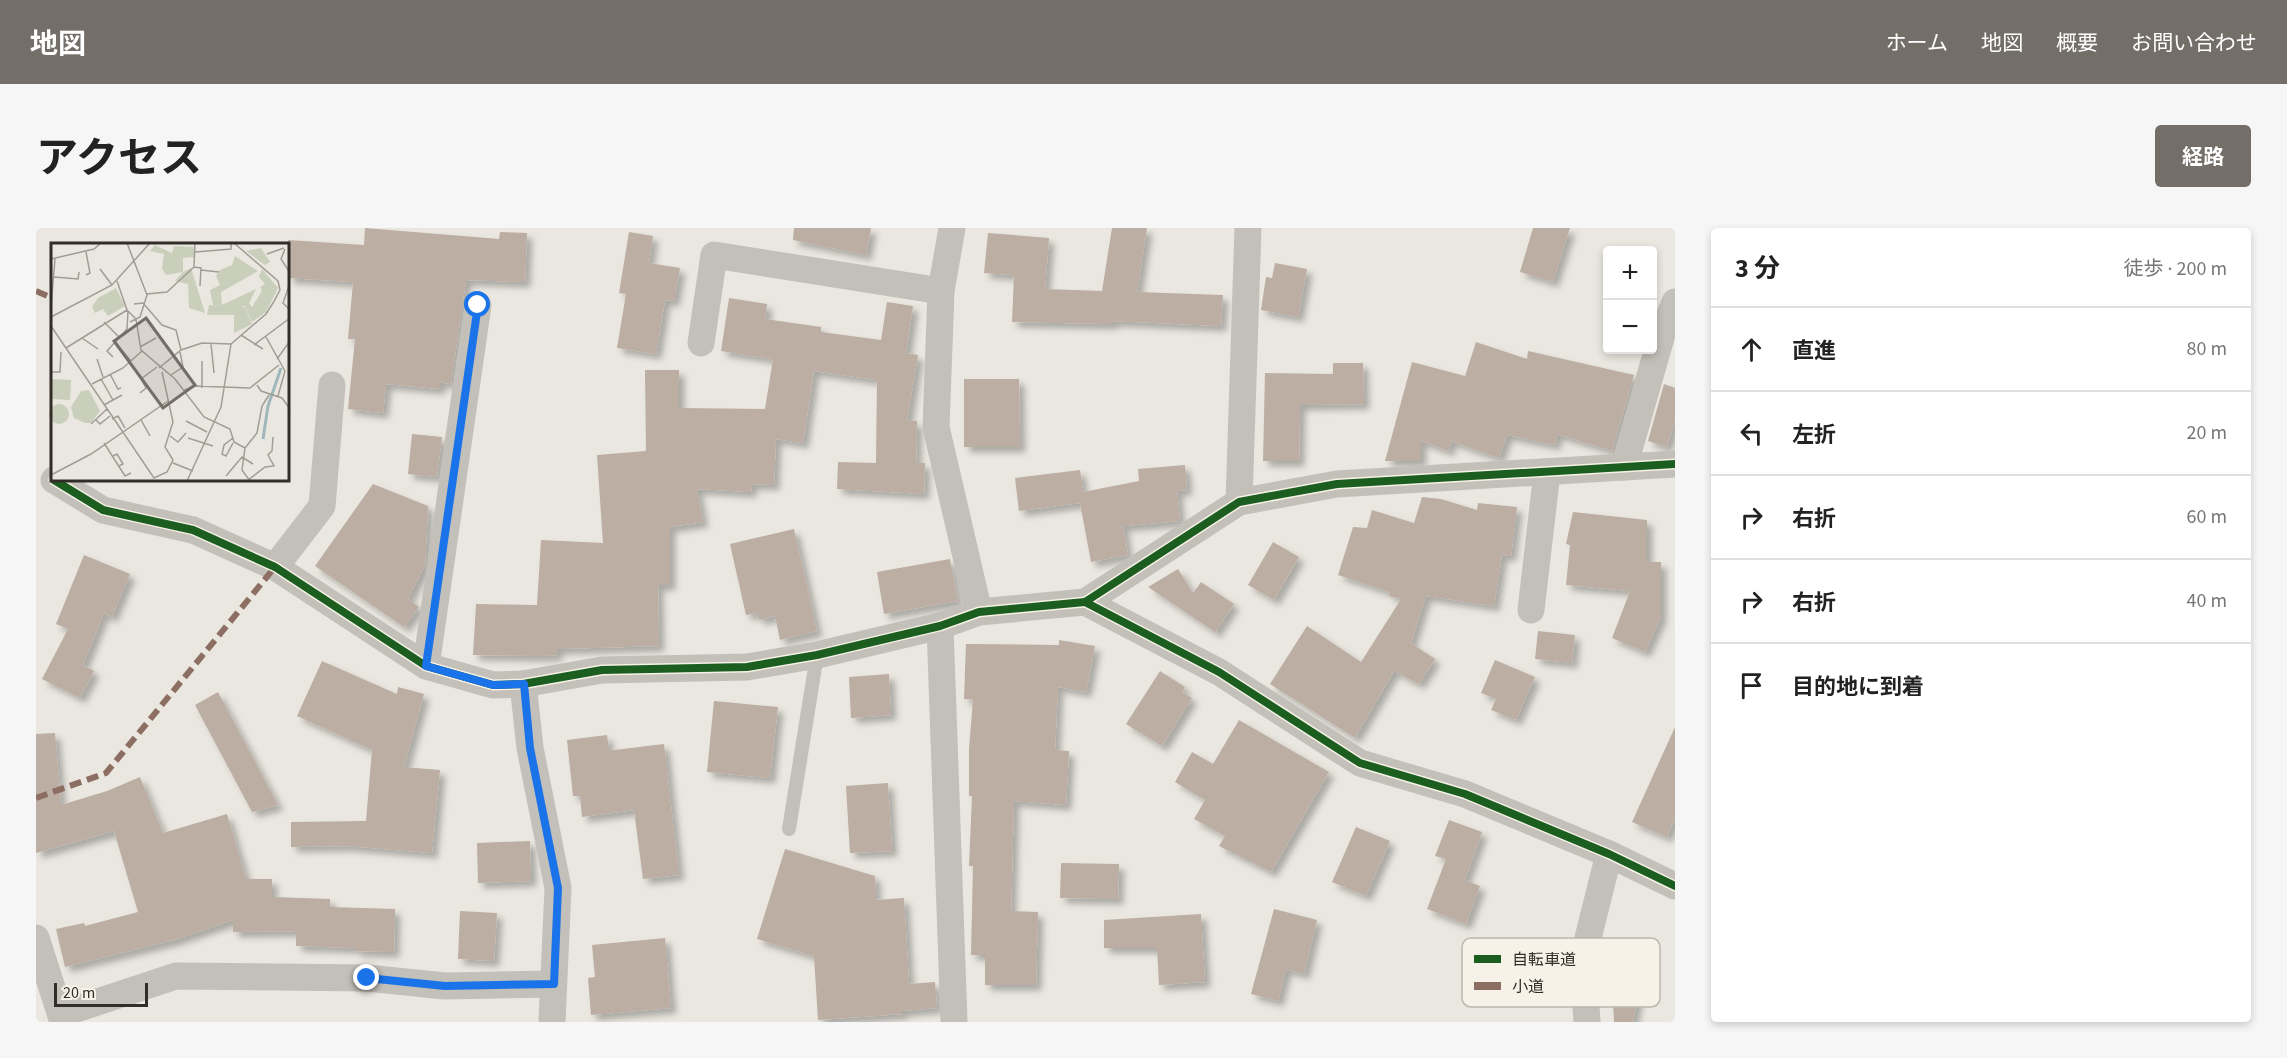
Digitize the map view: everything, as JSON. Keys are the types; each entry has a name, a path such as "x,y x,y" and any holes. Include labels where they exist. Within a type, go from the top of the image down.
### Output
{"street":[{"path":"952,228 941,291 936,426 979,612"},
{"path":"1239,502 1248,228"},
{"path":"701,343 714,255 941,291"},
{"path":"1624,467 1662,334 1675,302"},
{"path":"426,666 478,305"},
{"path":"275,567 322,506 332,385"},
{"path":"56,482 103,510 193,530 275,567 426,666 493,685 524,684 603,670 747,667 817,655 940,626 979,612 1085,602 1239,502 1337,484 1675,464"},
{"path":"36,469 51,479"},
{"path":"1531,610 1547,472"},
{"path":"1085,602 1219,672 1360,763 1465,794 1609,854 1675,886"},
{"path":"940,626 954,1022"},
{"path":"524,684 530,748 558,888 552,1022"},
{"path":"1588,938 1609,854"},
{"path":"36,938 45,994 62,1018 176,976 367,978 445,986 554,984"},
{"path":"1586,1007 1587,1022"}],"lane":[{"path":"789,829 817,655"}],"building":[{"path":"365,228 499,239 500,232 527,233 525,282 466,280 451,384 440,382 440,389 386,384 383,413 348,409 355,339 348,339 353,282 290,278 290,243 288,240 364,245"},
{"path":"794,228 871,228 866,255 793,240"},
{"path":"1112,228 1147,228 1137,292 1223,295 1221,326 1113,321 1113,324 1012,322 1014,275 984,273 988,233 1049,238 1045,289 1102,291"},
{"path":"1533,228 1570,228 1553,282 1520,272"},
{"path":"629,232 653,236 649,263 680,268 674,301 665,300 656,354 617,348 626,294 619,293"},
{"path":"1275,263 1307,269 1298,317 1261,310 1266,277 1272,278"},
{"path":"729,298 767,304 765,319 821,327 821,332 881,340 887,302 913,306 906,353 918,355 907,421 917,421 916,463 925,463 924,494 837,489 838,462 876,463 877,380 814,371 803,443 776,439 774,485 752,484 751,492 697,489 703,522 670,527 670,585 658,585 659,646 557,649 557,655 542,656 473,655 476,604 537,605 541,540 603,543 597,455 646,451 645,370 679,370 679,408 765,409 773,359 721,351"},
{"path":"1476,342 1527,359 1528,351 1634,375 1612,451 1557,434 1555,445 1507,435 1499,458 1451,441 1449,451 1421,441 1421,461 1385,461 1412,362 1465,376"},
{"path":"1333,363 1363,363 1364,404 1300,405 1299,461 1263,461 1265,373 1333,374"},
{"path":"964,379 1019,379 1020,447 964,447"},
{"path":"1664,384 1675,388 1675,420 1667,447 1648,441"},
{"path":"412,434 442,437 437,477 408,474"},
{"path":"1185,465 1187,490 1177,491 1180,521 1123,526 1128,555 1091,562 1080,503 1019,511 1015,478 1080,470 1083,492 1139,481 1138,469"},
{"path":"373,484 428,506 425,565 408,599 419,607 404,627 315,566"},
{"path":"1422,497 1441,499 1477,510 1478,503 1517,507 1511,556 1502,555 1494,606 1426,596 1411,643 1435,659 1419,684 1394,671 1355,738 1270,684 1307,626 1361,662 1401,599 1389,596 1390,592 1338,575 1353,527 1367,528 1372,510 1414,523"},
{"path":"1573,512 1647,520 1647,562 1661,562 1661,617 1645,652 1612,638 1630,591 1566,585 1570,545 1566,544"},
{"path":"794,529 817,631 780,640 775,616 759,620 757,613 746,615 730,544"},
{"path":"1273,542 1299,557 1274,600 1248,585"},
{"path":"84,555 130,574 112,617 104,613 83,665 94,671 80,698 42,679 68,629 56,624"},
{"path":"950,559 958,601 884,614 877,572"},
{"path":"1178,569 1193,593 1201,582 1234,604 1216,631 1218,634 1148,587"},
{"path":"1538,631 1575,635 1572,663 1535,659"},
{"path":"1059,640 1095,646 1086,692 1058,687 1055,750 1069,751 1066,805 1014,801 1011,911 1038,912 1036,985 985,985 985,955 971,955 973,866 969,866 972,796 969,796 969,749 973,699 964,699 966,644 1059,645"},
{"path":"1495,660 1535,677 1516,720 1491,710 1496,699 1481,693"},
{"path":"322,661 397,694 398,687 424,694 404,767 440,770 432,853 347,846 291,847 291,822 366,821 372,750 297,716"},
{"path":"1160,671 1185,687 1182,692 1192,698 1162,746 1126,724"},
{"path":"889,674 891,715 851,718 849,677"},
{"path":"218,692 278,805 252,812 195,705"},
{"path":"714,701 778,707 770,778 707,772"},
{"path":"1239,720 1329,772 1271,872 1219,846 1225,836 1194,819 1205,800 1175,782 1192,752 1213,764"},
{"path":"1675,727 1675,818 1667,837 1632,822"},
{"path":"55,733 61,805 107,791 140,777 163,833 227,814 246,879 272,879 272,897 330,899 330,907 395,909 394,952 296,946 296,931 233,932 233,920 174,940 65,967 56,929 84,923 85,926 138,912 114,831 36,853 36,734"},
{"path":"607,735 609,749 614,750 664,744 679,875 643,879 634,810 582,817 580,796 573,796 567,740"},
{"path":"888,783 892,851 850,853 846,786"},
{"path":"1449,820 1482,832 1465,880 1480,886 1466,924 1427,909 1446,859 1435,856"},
{"path":"1356,827 1390,841 1366,896 1332,882"},
{"path":"530,841 531,881 478,883 477,843"},
{"path":"785,849 875,876 876,900 904,898 909,984 935,982 937,1008 902,1011 902,1014 818,1020 814,956 757,939"},
{"path":"1061,863 1119,864 1118,899 1060,898"},
{"path":"1274,909 1317,920 1304,974 1286,969 1278,1001 1251,994"},
{"path":"460,911 497,913 494,961 458,959"},
{"path":"1201,914 1205,982 1159,985 1157,948 1104,948 1104,920"},
{"path":"665,938 671,1008 591,1015 588,978 595,977 592,945"},
{"path":"1613,1007 1636,1007 1633,1022 1614,1022"}],"marked path":[{"path":"36,291 51,298"},
{"path":"36,798 106,773 275,567"}],"cycle path":[{"path":"57,482 103,510 193,530 275,567 426,666 493,685 523,684 602,670 747,667 817,655 940,626 979,612 1085,602 1239,502 1337,484 1675,464"},
{"path":"1085,602 1219,672 1360,763 1465,794 1609,854 1675,886"}],"route":[{"path":"367,978 445,986 554,984 558,888 530,748 524,684 493,685 426,666 478,305"}]}
